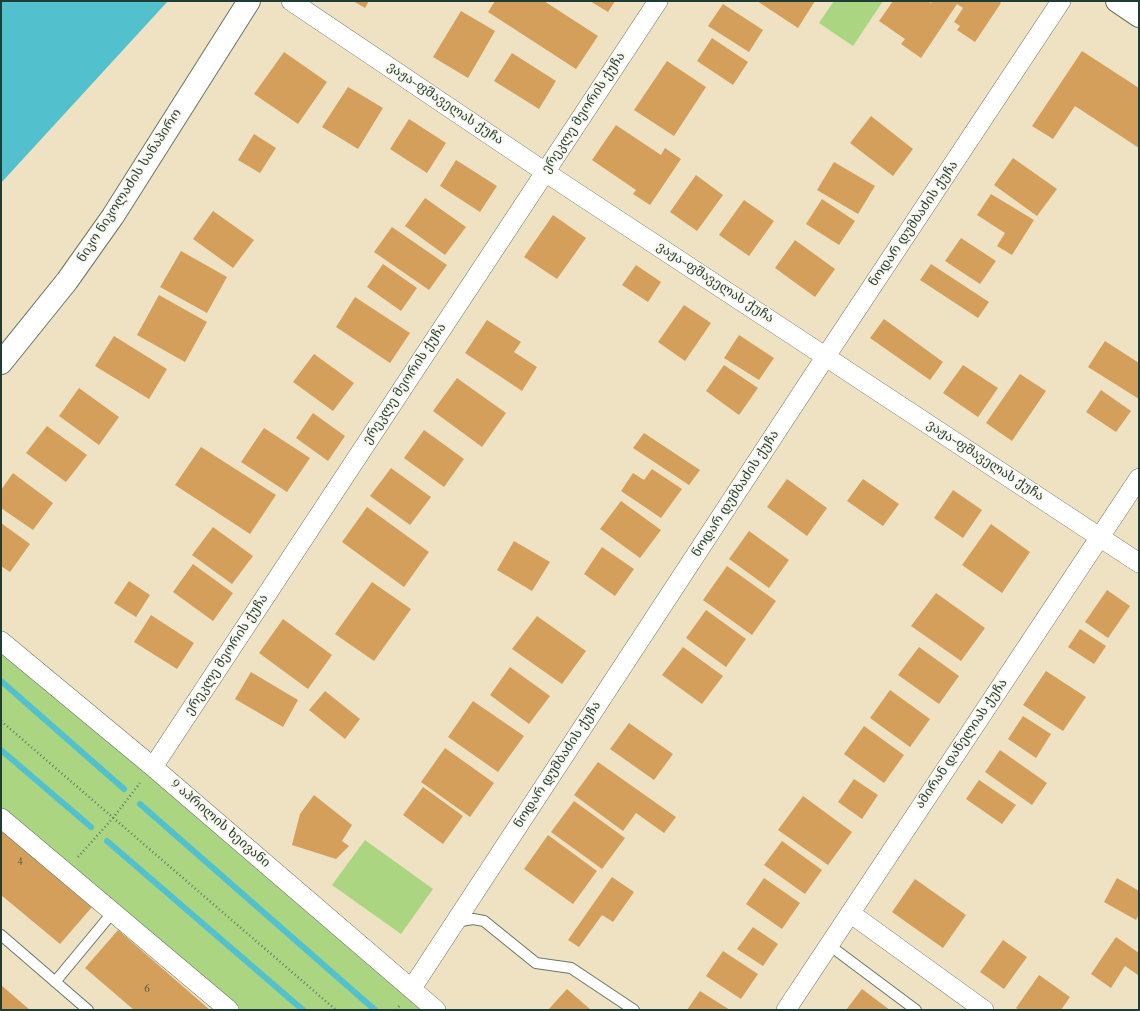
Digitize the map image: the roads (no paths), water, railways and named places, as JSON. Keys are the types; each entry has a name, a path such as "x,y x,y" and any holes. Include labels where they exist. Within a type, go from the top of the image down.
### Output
{"street":[{"name":"ნიკო ნიკოლაძის სანაპირო","path":"2,364 67,281 113,216 249,1"},
{"name":"ვაჟა-ფშაველას ქუჩა","path":"291,1 546,172 1139,563"},
{"name":"ერეკლე მეორის ქუჩა","path":"153,767 658,1"},
{"name":"ნოდარ დუმბაძის ქუჩა","path":"412,988 826,356 1061,1"},
{"path":"1117,1 1139,16"},
{"name":"ამირან დანელიას ქუჩა","path":"786,1010 1139,478"},
{"name":"9 აპრილის ხეივანი","path":"1,641 153,767 436,1010"},
{"path":"1,818 229,1010"},
{"path":"850,913 984,1010"}],"lane":[{"path":"55,982 113,912"},
{"path":"455,922 473,919 484,922 536,964 571,968 634,1010"},
{"path":"1,935 88,1010"},
{"path":"829,945 916,1010"}],"water":[{"path":"1,1 168,1 1,183"}],"waterway":[{"path":"1,681 124,789"},
{"path":"1,750 91,827"},
{"path":"140,804 375,1010"},
{"path":"107,841 303,1010"}]}
